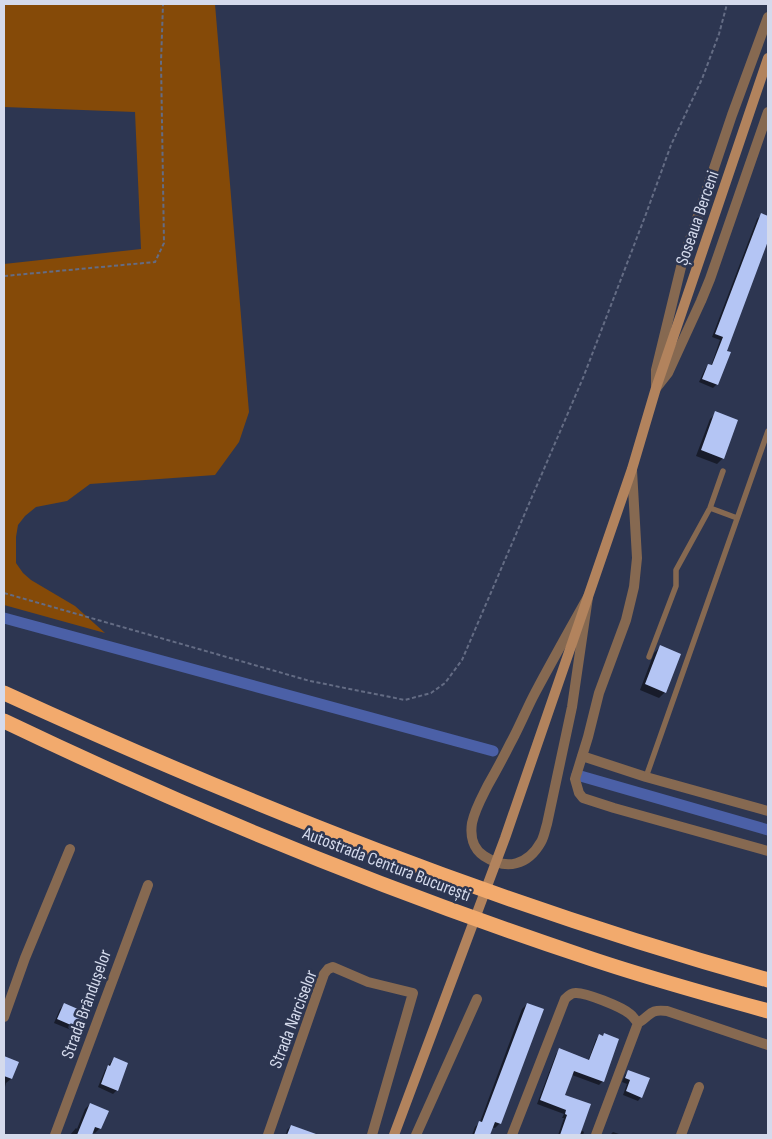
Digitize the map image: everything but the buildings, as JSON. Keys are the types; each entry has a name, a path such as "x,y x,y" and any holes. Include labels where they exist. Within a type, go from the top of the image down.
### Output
{"highway":[{"name":"Autostrada Centura București","path":"4,693 200,780 461,882 594,928 768,980"},
{"name":"Autostrada Centura București","path":"4,721 128,778 258,834 451,910 585,957 768,1011"}],"main road":[{"name":"Șoseaua Berceni","path":"394,1135 505,838 632,469 656,388 768,58"}],"street":[{"path":"656,388 656,370 682,263 729,124 768,17"},
{"path":"656,388 668,373 702,301 768,112"},
{"path":"632,469 637,558 634,587 626,620 599,693 575,779 579,793 583,798 768,851"},
{"path":"588,597 572,707 542,841 523,862 510,865 499,863 480,854 475,847 472,838 472,824 476,808 588,597"},
{"path":"582,756 768,811"},
{"path":"4,1017 25,958 70,850"},
{"name":"Strada Brândușelor","path":"56,1135 148,885"},
{"name":"Strada Narciselor","path":"268,1135 324,974 328,968 333,967 368,982 413,993 372,1135"},
{"path":"512,1135 565,999 570,994 583,993 618,1007 630,1014 638,1022"},
{"path":"416,1135 477,999"},
{"path":"596,1135 638,1022 651,1012 657,1010 667,1011 768,1044"},
{"path":"681,1135 699,1087"}],"lane":[{"path":"646,776 768,431"},
{"path":"649,657 676,586 676,570 710,508 723,471"},
{"path":"710,508 737,518"}],"path":[{"path":"4,276 155,262 164,243 161,62 163,4"},
{"path":"4,593 310,681 405,700 431,693 446,683 462,660 583,378 671,145 702,79 719,34 727,4"}],"shaded area":[{"path":"4,4 215,4 249,412 239,442 215,475 90,484 67,501 36,507 18,525 16,563 23,573 31,580 75,606 105,633 4,605 4,264 141,249 135,112 4,107"}],"waterway":[{"path":"4,618 493,751"},
{"path":"577,775 768,830"}]}
